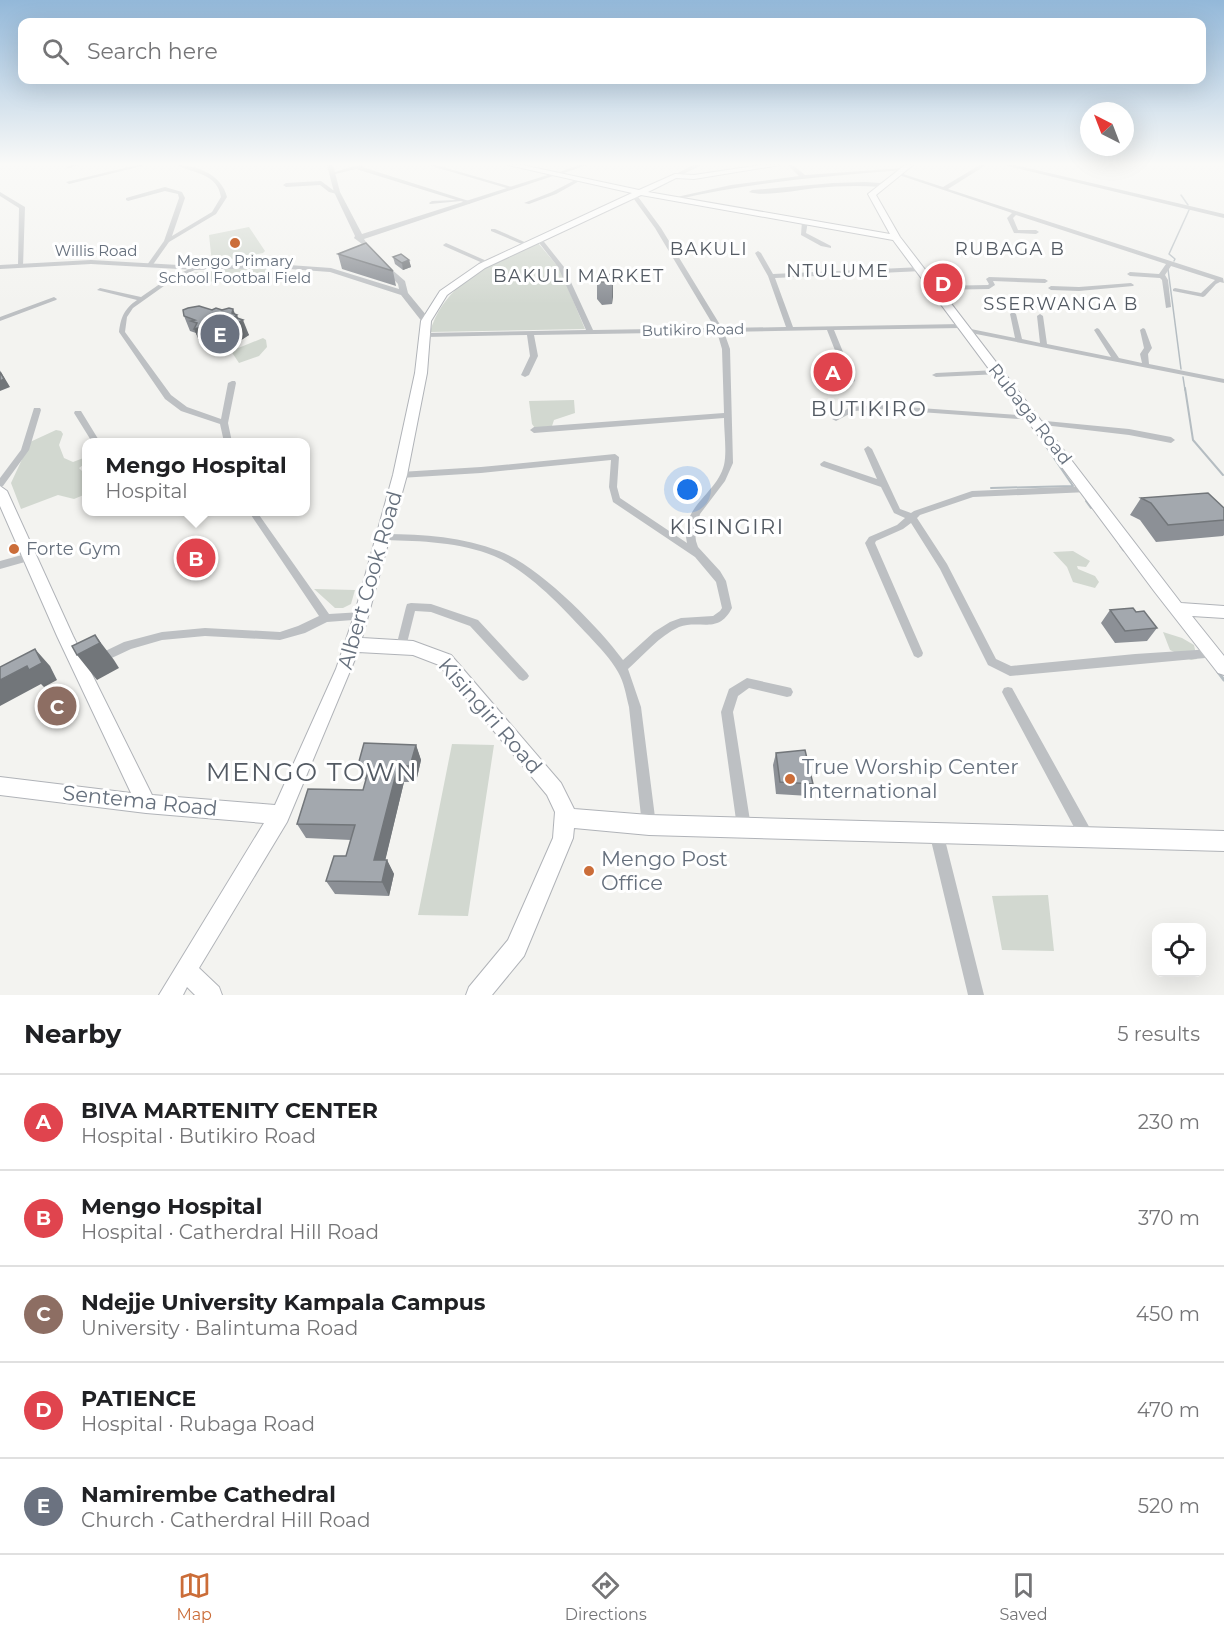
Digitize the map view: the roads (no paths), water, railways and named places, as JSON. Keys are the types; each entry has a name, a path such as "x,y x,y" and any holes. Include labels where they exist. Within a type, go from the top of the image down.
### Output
{"main road":[{"name":"Albert Cook Road","path":"171,995 280,815 354,645 400,476 421,373 426,321 434,305 443,293 459,280 487,263 598,211"},
{"path":"751,211 896,238"},
{"name":"Rubaga Road","path":"881,211 896,238 922,269 1033,420 1224,669"},
{"path":"2,502 146,804"},
{"path":"1177,609 1224,612"},
{"name":"Kisingiri Road","path":"354,645 426,650 445,660 554,789 561,800 566,818"},
{"name":"Sentema Road","path":"0,786 146,804 280,815"},
{"path":"477,995 516,948 563,838 566,818 649,825 1224,841"},
{"path":"186,970 211,995"}],"street":[{"path":"21,266 22,211"},
{"path":"150,265 167,241 177,211"},
{"path":"167,241 215,211"},
{"path":"346,211 358,238 367,248"},
{"path":"358,238 436,211"},
{"path":"649,211 720,330 726,349 727,470 693,518 691,534 696,554"},
{"path":"1204,211 1224,216"},
{"path":"1036,232 1016,232 1010,218 1016,212 1222,280"},
{"path":"805,221 803,234 829,247"},
{"path":"493,230 526,244"},
{"path":"539,239 561,267 590,332"},
{"path":"446,245 487,263"},
{"path":"758,253 771,276 790,328"},
{"path":"379,260 402,283 404,293"},
{"name":"Willis Road","path":"0,267 92,262 166,267 275,266 331,270 404,293 426,321"},
{"path":"1162,276 1170,262"},
{"path":"166,267 168,280"},
{"path":"196,268 168,280 141,299 126,312 122,332 159,386 176,404 224,423"},
{"path":"771,276 922,269"},
{"path":"1130,274 1162,276"},
{"path":"1162,276 1165,280 1168,307"},
{"path":"936,288 989,287 992,285 989,279 1044,278 1053,290 1131,285"},
{"path":"1175,290 1203,295 1214,283 1222,280"},
{"path":"100,290 141,299"},
{"path":"0,319 30,305 54,299"},
{"path":"417,307 434,305"},
{"path":"1013,314 1019,340"},
{"path":"1040,315 1044,345"},
{"name":"Butikiro Road","path":"425,335 790,328 964,328 1224,381"},
{"path":"830,328 851,381"},
{"path":"1097,330 1117,360"},
{"path":"1143,330 1148,348 1144,354 1146,366"},
{"path":"525,375 534,356 530,333"},
{"path":"936,375 997,372"},
{"path":"227,438 224,423 232,383"},
{"path":"836,419 853,409 878,407 1033,420 1129,432 1171,440"},
{"path":"0,484 25,450 37,410"},
{"path":"78,413 94,438"},
{"path":"534,430 728,415"},
{"path":"868,449 897,511 912,517 945,567 992,662 1003,669 1010,671 1212,654"},
{"path":"400,476 462,473 545,462 615,457 613,488 616,500 696,554 716,573 721,580 727,608 725,613 716,620 681,622 670,627 621,668"},
{"path":"824,464 885,485"},
{"path":"918,653 870,543 872,539 900,527 912,517 972,494 1088,489"},
{"path":"256,516 326,618"},
{"path":"385,537 434,538 497,553 514,562 583,622 621,668 635,707 649,825"},
{"path":"0,565 29,556"},
{"path":"400,647 411,607 430,608 474,623 523,676"},
{"path":"81,669 128,645 162,636 205,632 280,636 301,630 326,618 362,616"},
{"path":"744,827 727,712 733,693 747,683 773,687 787,692"},
{"path":"1008,692 1087,837"},
{"path":"936,832 976,995"}],"waterway":[{"path":"1174,261 1175,259 1169,254 1188,211"},
{"path":"1168,269 1181,369"},
{"path":"1183,377 1185,390"},
{"path":"1185,388 1193,440 1223,475"},
{"path":"991,488 1073,486 1039,436"},
{"path":"1086,501 1091,508"},
{"path":"1115,538 1122,547"},
{"path":"1121,546 1124,550"},
{"path":"1218,672 1224,680"}],"place":[{"name":"Mengo Primary School Footbal Field","path":"235,243"},
{"name":"PATIENCE","path":"943,283"},
{"name":"Namirembe Cathedral","path":"220,334"},
{"name":"BIVA MARTENITY CENTER","path":"833,372"},
{"name":"Forte Gym","path":"14,549"},
{"name":"Mengo Hospital","path":"196,558"},
{"name":"Ndejje University Kampala Campus","path":"57,706"},
{"name":"True Worship Center International","path":"790,779"},
{"name":"Mengo Post Office","path":"589,871"}],"district":[{"name":"BAKULI","path":"709,249"},
{"name":"RUBAGA B","path":"1010,249"},
{"name":"NTULUME","path":"838,271"},
{"name":"BAKULI MARKET","path":"579,276"},
{"name":"SSERWANGA B","path":"1061,304"},
{"name":"BUTIKIRO","path":"869,409"},
{"name":"KISINGIRI","path":"727,527"},
{"name":"MENGO TOWN","path":"312,772"}]}
